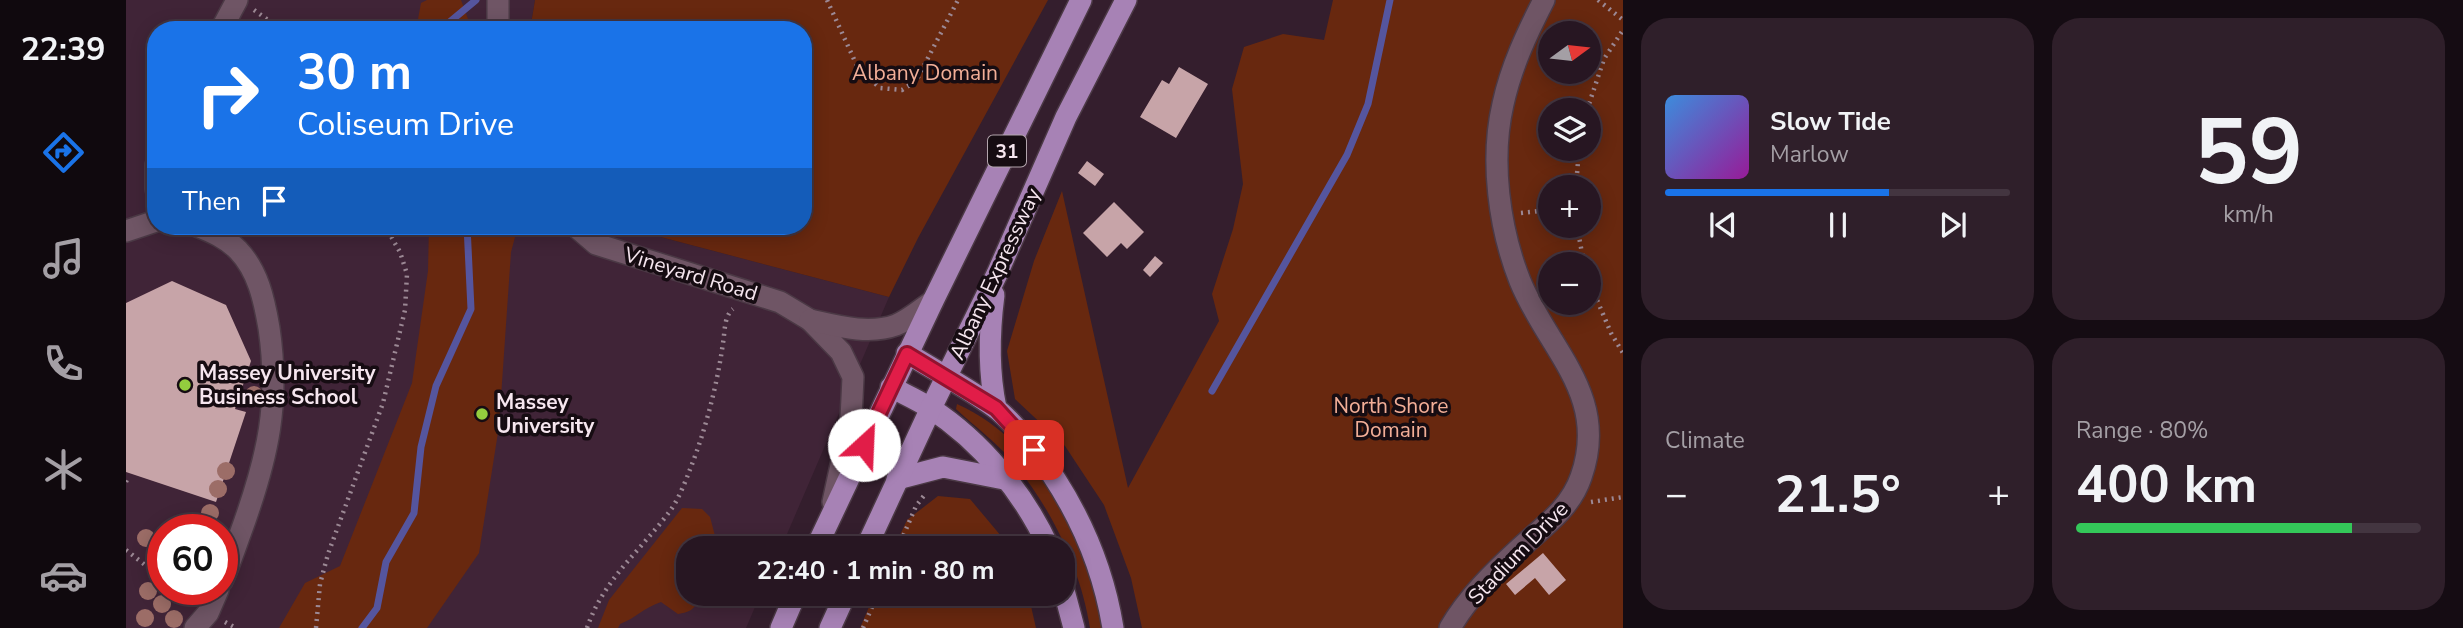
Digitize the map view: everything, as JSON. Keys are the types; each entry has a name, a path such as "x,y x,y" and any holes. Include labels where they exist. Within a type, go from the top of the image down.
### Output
{"main road":[{"name":"Albany Expressway","path":"821,536 1081,0"},
{"name":"Albany Expressway","path":"871,536 997,274 1066,117 1126,0"},
{"path":"996,408 990,380 990,337 997,274"},
{"path":"907,354 996,408 1024,436 1077,515 1102,577 1113,628"},
{"path":"891,387 931,408 975,444 1009,481 1042,536"},
{"path":"897,479 943,467 1009,481"},
{"path":"781,628 790,606"},
{"path":"830,628 840,606"},
{"path":"1068,606 1074,628"}],"street":[{"path":"498,0 498,21"},
{"name":"Stadium Drive","path":"1450,628 1474,595 1570,501 1581,477 1586,457 1589,425 1581,391 1520,282 1510,254 1498,186 1498,143 1503,104 1515,63 1544,0"},
{"path":"229,21 243,4"},
{"path":"126,232 147,224"},
{"path":"218,235 238,249 257,278 267,313 274,385 271,426 260,474 238,537"},
{"name":"Vineyard Road","path":"586,235 596,243 780,302 810,320 841,352 853,377 851,419 829,517"},
{"name":"Vineyard Road","path":"810,320 860,330 891,327 933,301"},
{"path":"195,628 211,605"}],"path":[{"path":"827,0 859,68 880,88 902,90 916,82 958,0"},
{"path":"1598,0 1623,20"},
{"path":"243,4 268,21"},
{"path":"1591,98 1604,59 1623,30"},
{"path":"1527,212 1538,212"},
{"path":"310,628 316,627 320,583 328,554 383,403 405,310 407,274 400,252 390,235"},
{"path":"587,628 598,602 615,576 676,501 689,472 707,416 722,355 728,314 740,306"},
{"path":"1601,311 1623,353"},
{"path":"903,536 916,506 935,487"},
{"path":"126,550 147,566"},
{"path":"863,628 872,606"}],"shaded area":[{"name":"Massey University","path":"126,0 535,0 532,21 147,21 147,235 653,235 889,297 786,536 676,536 676,606 755,606 746,628 126,628"}],"green space":[{"path":"427,0 461,0 468,21 418,21 421,3"},
{"name":"Albany Domain","path":"535,0 1048,0 918,238 889,297 653,235 812,235 812,21 532,21"},
{"name":"North Shore Domain","path":"1333,0 1623,0 1623,628 1142,628 1131,578 1104,505 1065,446 1015,399 1007,351 1034,261 1062,191 1128,488 1219,321 1212,294 1233,229 1243,184 1232,89 1244,47 1283,34 1324,40"},
{"path":"429,235 516,235 511,252 499,426 479,553 427,628 279,628 305,583 340,566 412,383 428,271"},
{"path":"957,404 1003,433 1023,452 1056,496 1082,546 1097,592 1104,628 1090,628 1075,572 1075,536 1060,536 1039,497 1005,453 956,409"},
{"path":"938,496 970,499 1001,536 900,536 907,520"},
{"path":"682,508 702,509 710,517 715,536 676,536 676,606 694,606 691,610 678,614 661,602 620,624 618,628 598,628 609,600"},
{"path":"869,606 1031,606 1036,628 860,628"}],"building":[{"path":"1179,67 1208,84 1176,138 1140,117 1162,80 1169,84"},
{"path":"1087,161 1104,174 1095,186 1078,173"},
{"path":"1114,202 1144,232 1127,249 1121,243 1107,257 1083,233"},
{"path":"1155,256 1163,263 1150,277 1143,270"},
{"name":"Massey University Business School","path":"172,281 226,305 251,361 235,409 246,412 216,502 126,472 126,303"},
{"path":"1543,553 1566,580 1549,595 1535,578 1515,595 1506,584"}],"waterway":[{"path":"451,21 476,0"},
{"path":"1212,391 1347,155 1368,104 1390,0"},
{"path":"362,628 377,608 386,562 414,513 421,447 436,386 471,309 467,235"}],"place":[{"name":"Massey University Business School","path":"185,385"},
{"name":"Massey University","path":"482,414"}],"route":[{"path":"864,445 907,354 996,408 1034,450"}]}
